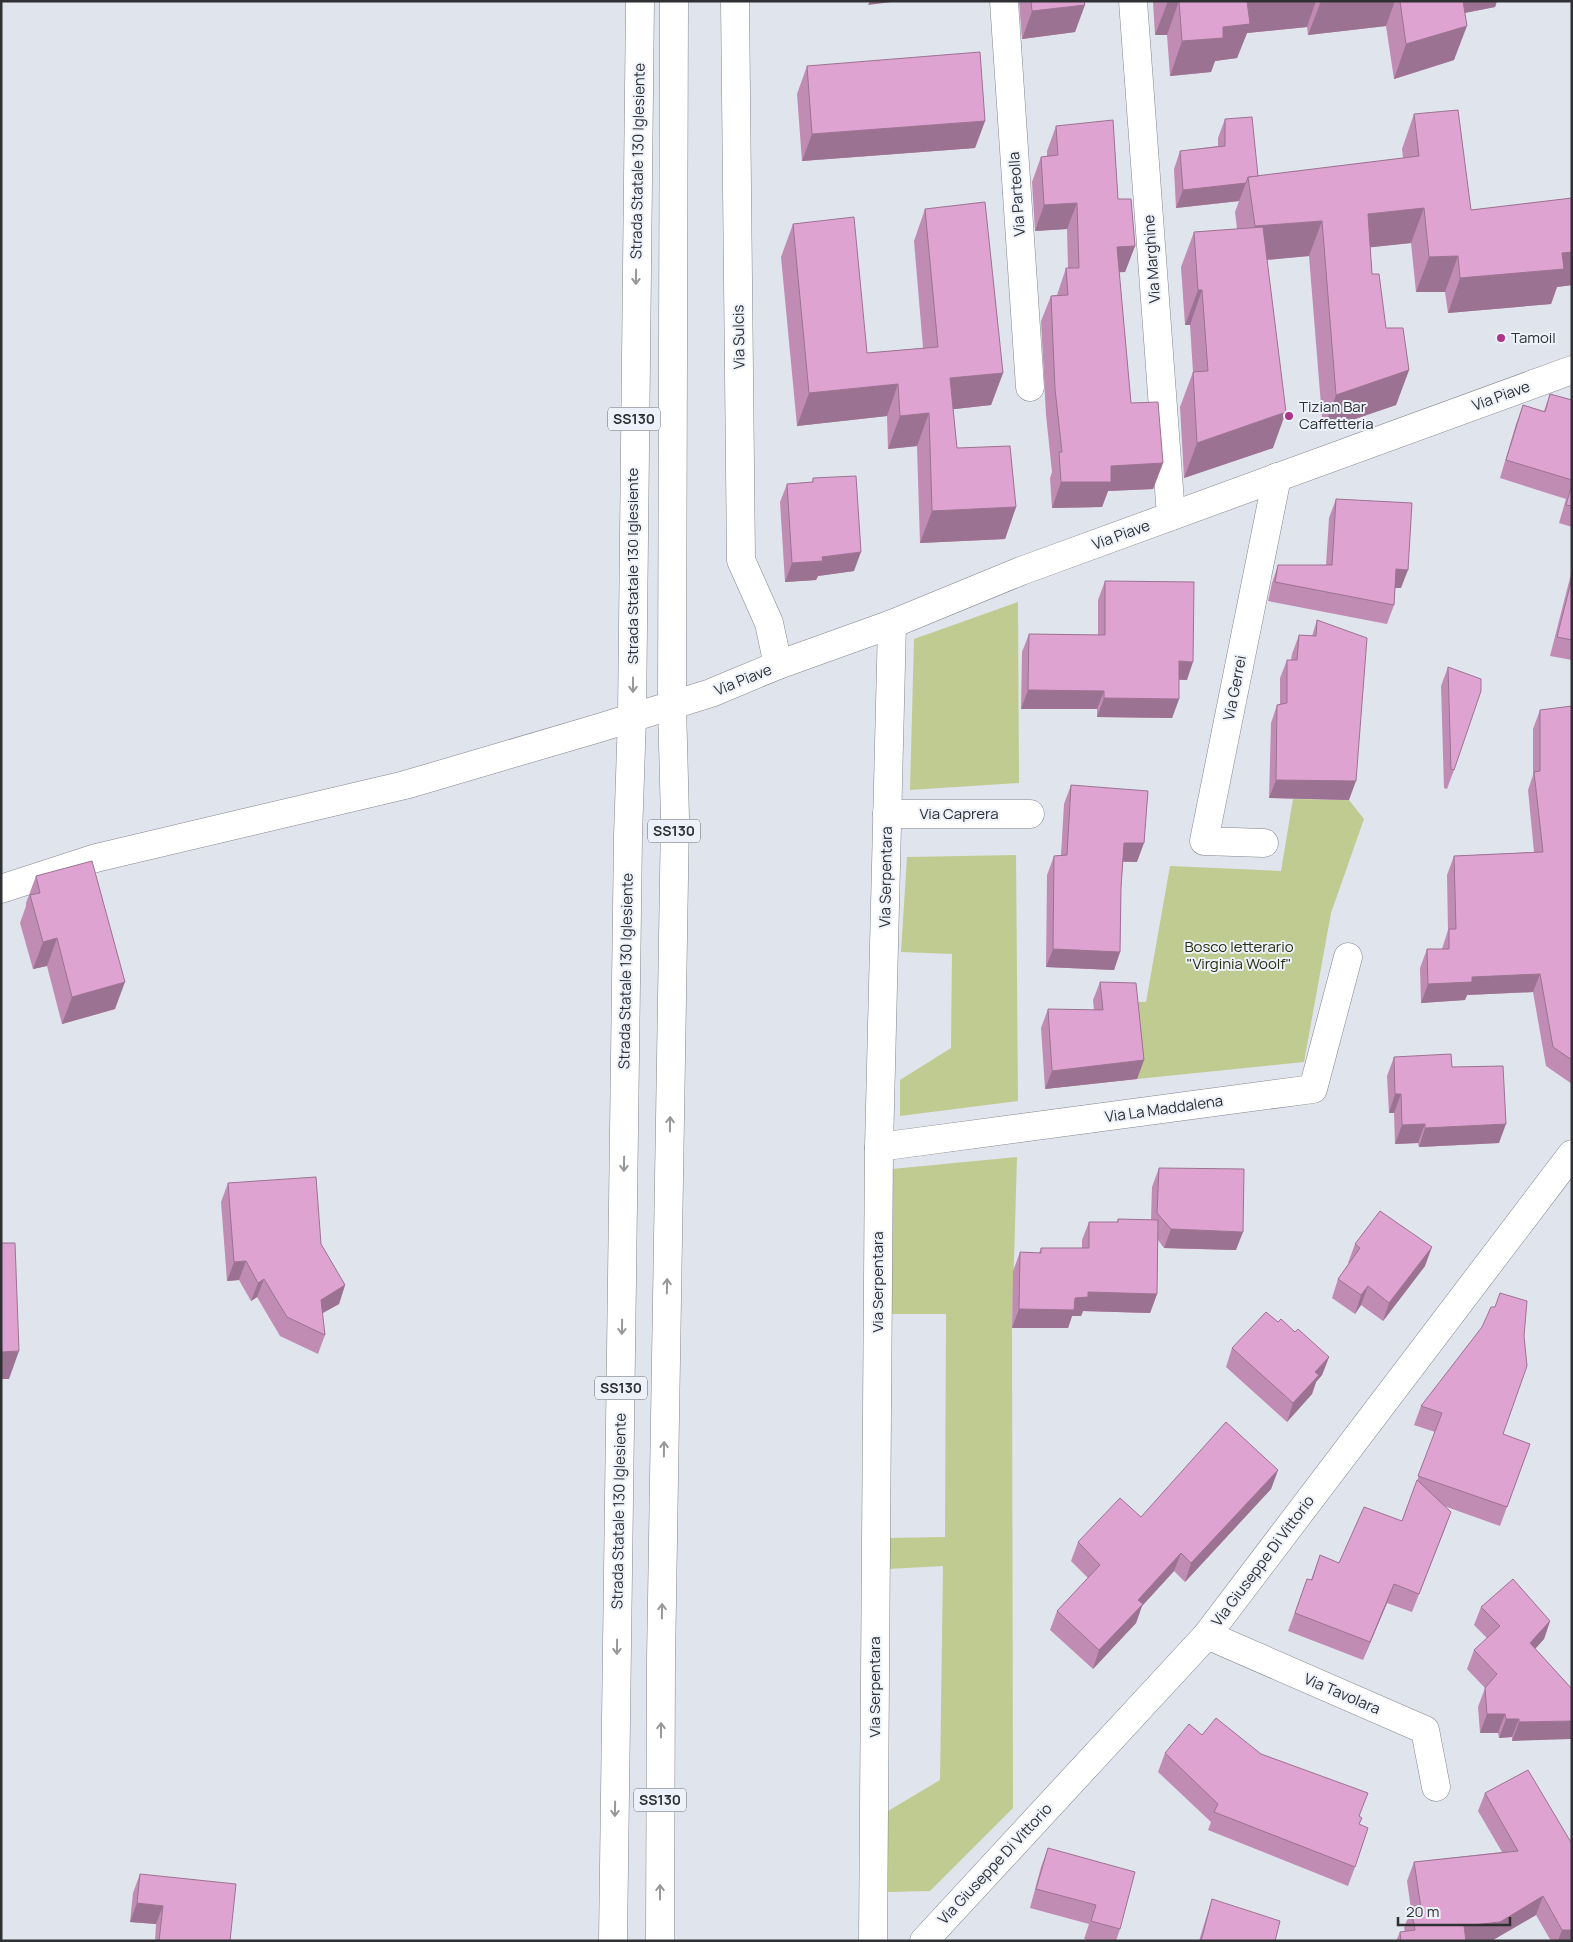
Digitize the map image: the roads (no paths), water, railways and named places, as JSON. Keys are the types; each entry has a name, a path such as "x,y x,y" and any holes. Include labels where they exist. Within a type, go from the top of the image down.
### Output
{"street":[{"name":"Strada Statale 130 Iglesiente","path":"613,1941 628,836 632,716 640,1"},
{"name":"SS130","path":"660,1941 661,1630 675,818 672,704 674,1"},
{"name":"Via Sulcis","path":"735,1 741,560 769,623 778,665"},
{"name":"Via Parteolla","path":"1004,1 1030,387"},
{"name":"Via Marghine","path":"1133,1 1171,516"},
{"name":"Via Piave","path":"1,889 96,858 405,785 711,693 778,665 892,624 1021,571 1572,370"},
{"name":"Via Gerrei","path":"1264,843 1204,841 1277,477"},
{"name":"Via Serpentara","path":"873,1941 879,1147 892,624"},
{"name":"Via Caprera","path":"887,814 1030,814"},
{"name":"Via La Maddalena","path":"879,1147 1313,1089 1348,957"},
{"name":"Via Giuseppe Di Vittorio","path":"924,1941 1207,1636 1572,1154"},
{"name":"Via Tavolara","path":"1207,1636 1425,1730 1436,1787"}],"place":[{"name":"Tamoil","path":"1501,338"},
{"name":"Tizian Bar Caffetteria","path":"1289,416"}],"park label":[{"name":"Bosco letterario \"Virginia Woolf\"","path":"1239,956"}]}
